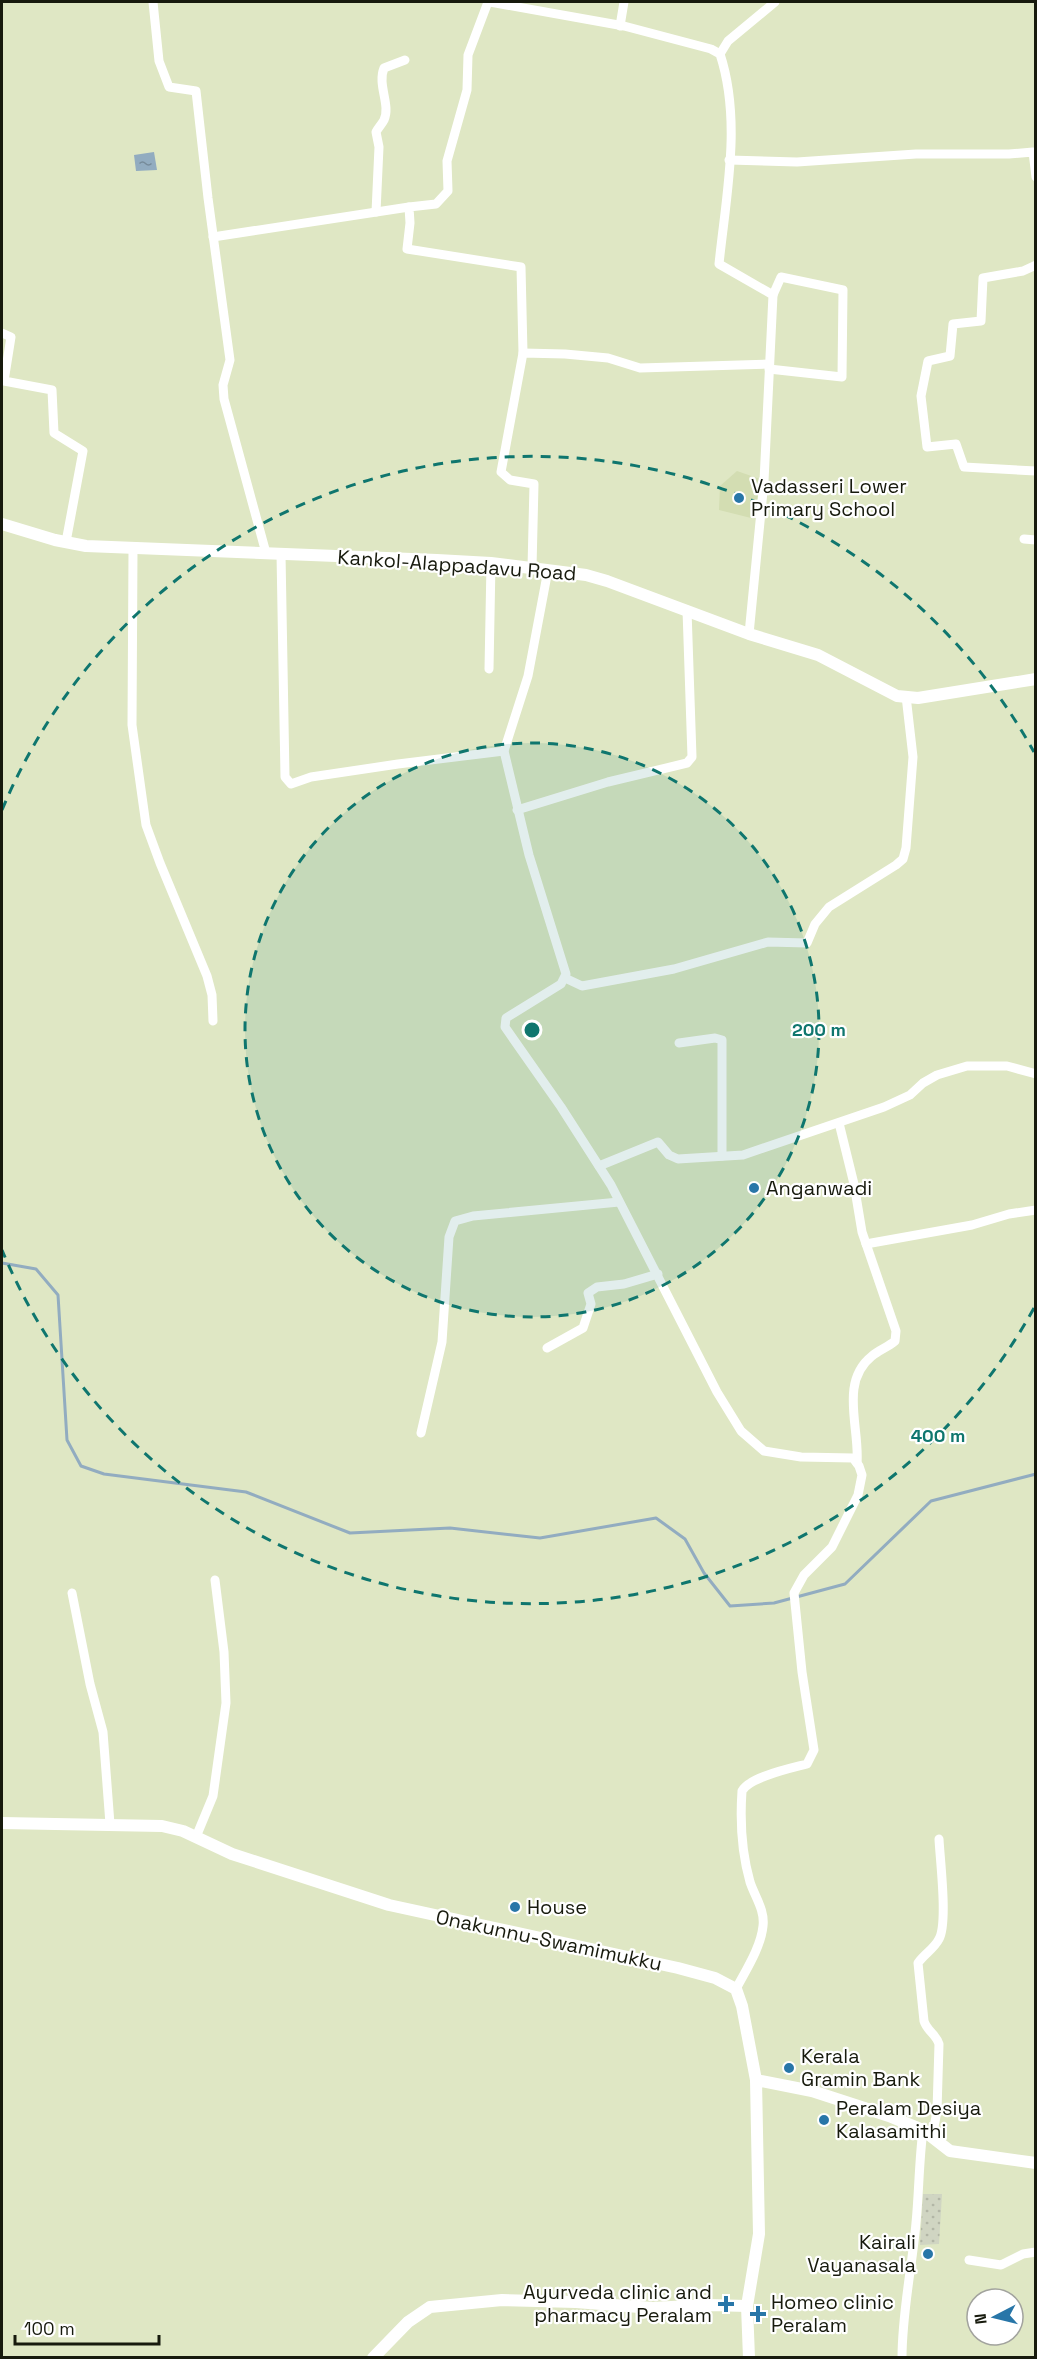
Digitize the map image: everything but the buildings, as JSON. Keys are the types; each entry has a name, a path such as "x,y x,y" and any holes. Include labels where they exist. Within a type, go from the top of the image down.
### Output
{"main road":[{"name":"Kankol-Alappadavu Road","path":"2,524 86,546 133,550 266,553 491,564 586,575 748,634 818,655 897,696 918,698 1035,679"},
{"name":"Onakunnu-Swamimukku","path":"2,1823 162,1826 196,1837 243,1858 388,1905 678,1968 715,1978 736,1989"},
{"path":"736,1989 742,2006 756,2080 759,2234 747,2306 749,2358"},
{"path":"756,2080 812,2091 890,2116 927,2134 950,2151 1035,2163"},
{"path":"373,2358 408,2322 430,2307 502,2300 576,2302 652,2308 747,2306"}],"street":[{"path":"153,2 159,61 169,87 196,91 230,360 223,384 224,399 266,553"},
{"path":"213,237 436,204 448,191 447,162 467,90 468,55 489,2 621,26 711,49 720,54 726,71 731,107 729,160 719,264 773,295"},
{"path":"621,26 624,2"},
{"path":"720,54 728,41 775,2"},
{"path":"376,212 379,147 376,132 385,118 384,95 380,78 384,68 405,60"},
{"path":"729,160 797,162 916,154 1033,152 1035,177"},
{"path":"409,207 407,249 521,267 523,353 501,472 510,480 534,484 532,568"},
{"path":"1035,265 1023,271 983,278 981,321 953,324 950,356 928,361 921,396 927,447 956,444 964,467 1035,471"},
{"path":"523,353 608,358 640,368 769,367 842,378 843,290 781,277 773,295 769,367 765,481 748,634"},
{"path":"2,333 11,337 4,381 52,390 54,433 83,451 66,542"},
{"path":"1024,539 1035,540"},
{"path":"133,550 132,724 146,825 207,976 212,995 213,1021"},
{"path":"281,554 285,777 291,784 311,777 504,751"},
{"path":"489,669 491,564"},
{"path":"548,570 528,676 504,751 517,810 566,971 561,984 506,1018 505,1027 599,1166 658,1274 717,1392 741,1431 764,1451 801,1457 853,1458 862,1475 858,1495 832,1546 804,1575 795,1598 813,1750 807,1764 753,1781 744,1786 742,1791 745,1860 763,1916 763,1928 736,1989"},
{"path":"517,810 608,782 687,762 692,757 687,610"},
{"path":"565,978 582,986 674,969 768,942 807,943 815,924 829,907 903,859 906,848 913,757 906,696"},
{"path":"679,1043 715,1038 722,1040 723,1156"},
{"path":"599,1166 658,1142 669,1155 678,1159 743,1155 904,1098 937,1075 967,1066 1007,1066 1035,1074"},
{"path":"838,1123 854,1184 866,1244 896,1331 895,1341 872,1356 861,1368 854,1382 858,1448 856,1462"},
{"path":"421,1433 442,1342 449,1237 455,1221 473,1216 619,1202"},
{"path":"866,1244 972,1225 1009,1214 1035,1210"},
{"path":"547,1348 583,1328 591,1304 588,1293 597,1287 624,1284 658,1274"},
{"path":"196,1837 213,1796 226,1703 224,1652 215,1580"},
{"path":"72,1593 90,1684 103,1732 110,1824"},
{"path":"902,2358 906,2296 916,2220 919,2160 937,2111 939,2044 937,2037 927,2028 924,2021 918,1964 922,1956 940,1937 942,1882 939,1839"},
{"path":"969,2260 1001,2265 1023,2254 1035,2252"}],"shaded area":[{"name":"Vadasseri Lower Primary School","path":"737,471 760,479 755,519 719,510 720,486"},
{"path":"923,2194 942,2194 939,2244 920,2245"}],"water":[{"path":"154,152 157,170 136,171 134,155"}],"waterway":[{"path":"2,1263 36,1269 58,1295 67,1440 81,1466 104,1474 246,1492 350,1533 450,1528 540,1538 656,1518 685,1539 704,1573 730,1606 774,1603 845,1584 931,1501 1036,1474"}],"place":[{"name":"Vadasseri Lower Primary School","path":"739,498"},
{"name":"Anganwadi","path":"754,1188"},
{"name":"House","path":"515,1907"},
{"name":"Kerala Gramin Bank","path":"789,2068"},
{"name":"Peralam Desiya Kalasamithi","path":"824,2120"},
{"name":"Kairali Vayanasala","path":"928,2254"},
{"name":"Ayurveda clinic and pharmacy Peralam","path":"726,2304"},
{"name":"Homeo clinic Peralam","path":"758,2314"}]}
